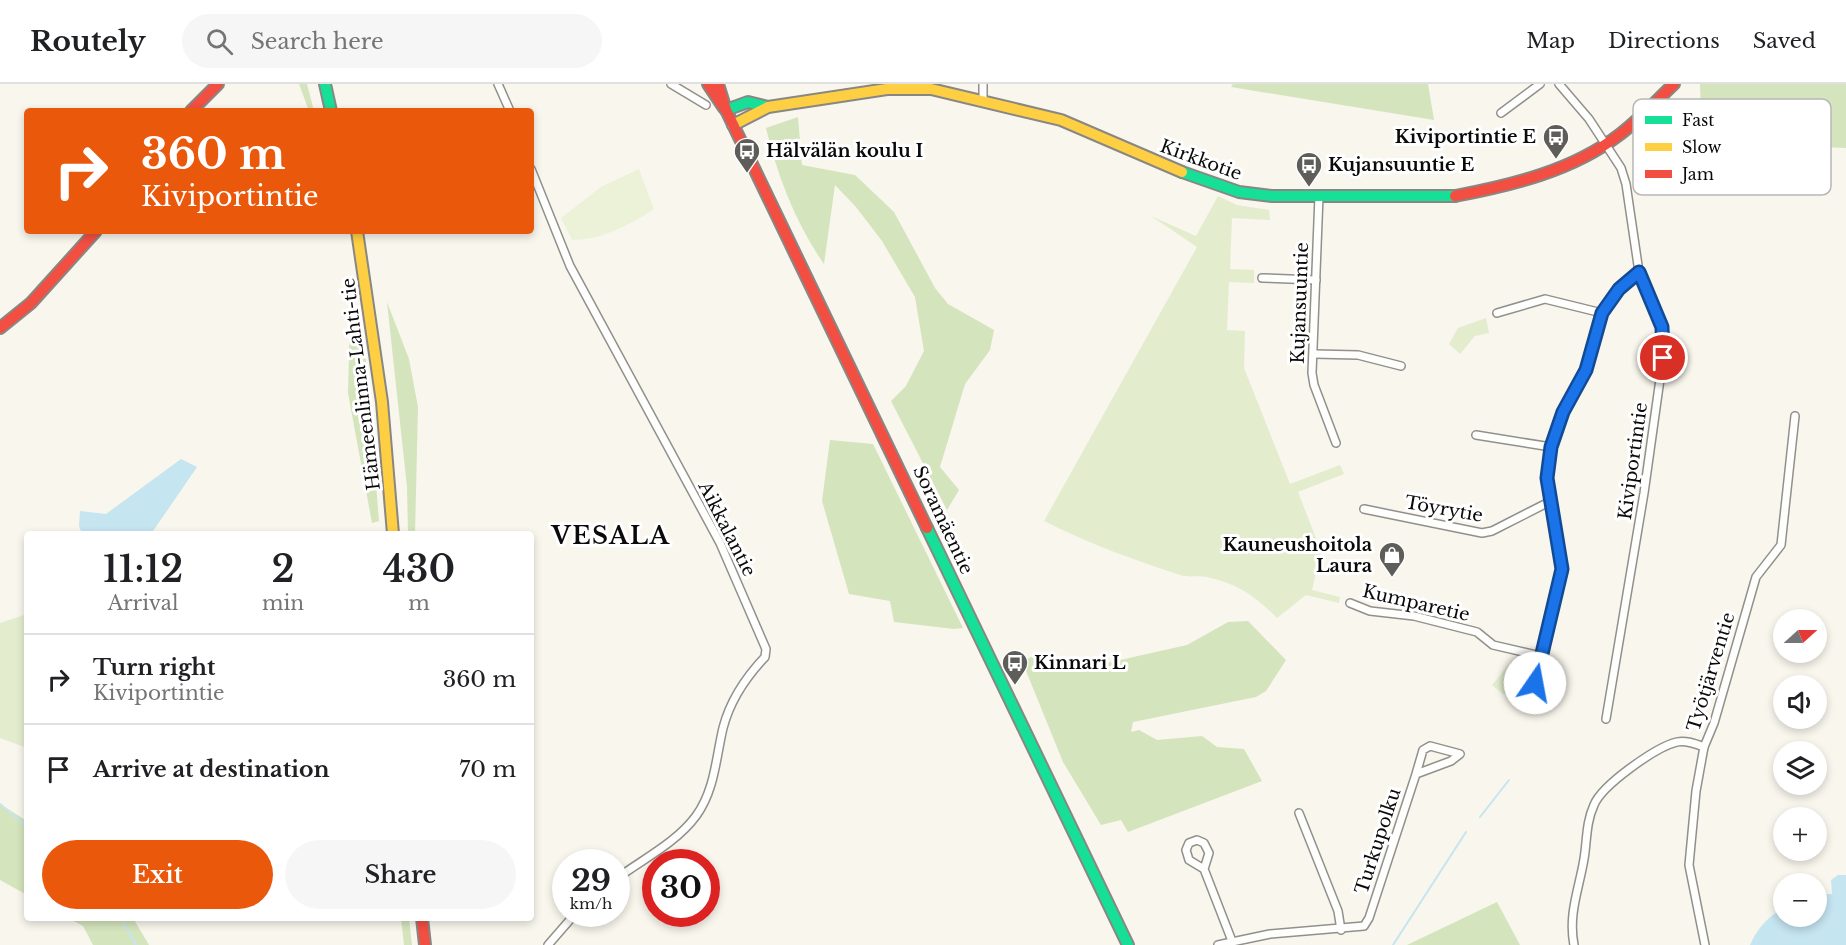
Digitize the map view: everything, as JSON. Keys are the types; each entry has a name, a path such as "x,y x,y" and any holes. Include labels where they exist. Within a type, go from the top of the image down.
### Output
{"main road":[{"path":"195,108 218,84"},
{"path":"325,84 330,108"},
{"path":"708,84 726,110"},
{"path":"718,84 726,110"},
{"name":"Kirkkotie","path":"1659,99 1674,84"},
{"name":"Kirkkotie","path":"734,125 768,107 910,88 983,100 1061,120 1191,176 1239,192 1272,196 1414,197 1490,191 1544,175 1606,144 1633,123"},
{"name":"Kirkkotie","path":"726,110 748,102 768,107"},
{"name":"Soramäentie","path":"726,110 1128,945"},
{"path":"0,328 31,303 93,234"},
{"name":"Hämeenlinna-Lahti-tie","path":"357,234 382,402 393,531"},
{"path":"422,921 424,945"}],"street":[{"path":"498,84 509,108"},
{"path":"671,84 706,105"},
{"path":"983,84 983,100"},
{"path":"1502,113 1540,84"},
{"name":"Kiviportintie","path":"1559,84 1606,144 1621,168 1626,184 1639,272 1662,327 1663,358 1644,493 1606,719"},
{"name":"Aikkalantie","path":"534,177 562,250 720,543 766,649 765,657 746,678 729,711 713,778 697,815 666,844 630,869"},
{"name":"Kujansuuntie","path":"1319,196 1314,385 1336,443"},
{"path":"1535,683 1562,569 1561,554 1549,502 1547,478 1551,447 1563,412 1586,370 1602,313 1619,289 1639,272"},
{"path":"1262,278 1316,280"},
{"path":"1497,313 1545,299 1602,313"},
{"path":"1314,354 1358,356 1401,366"},
{"name":"Työtjärventie","path":"1705,945 1689,865 1689,845 1704,747 1714,723 1756,577 1781,544 1795,416"},
{"path":"1476,435 1551,447"},
{"name":"Töyrytie","path":"1365,509 1482,533 1549,502"},
{"name":"Kumparetie","path":"1350,603 1370,611 1414,616 1477,632 1493,645 1541,656"},
{"path":"1574,945 1572,904 1584,859 1587,826 1595,802 1625,771 1675,742 1689,742 1704,747"},
{"name":"Turkupolku","path":"1341,930 1364,926 1369,918 1423,750 1430,746 1460,754 1451,761 1416,774"},
{"path":"1218,945 1232,940 1270,934 1341,930 1338,911 1299,813"},
{"path":"1204,869 1232,940"},
{"path":"548,945 564,927"}],"green space":[{"path":"299,84 307,84 313,108 308,108"},
{"path":"1233,84 1428,84 1434,120 1231,87"},
{"path":"1700,84 1846,84 1846,148 1831,147 1831,99 1701,99"},
{"path":"798,117 802,165 855,175 894,212 935,288 948,304 994,330 990,350 965,384 940,467 959,490 947,510 891,401 906,386 924,351 915,297 882,241 856,207 835,185 824,264 814,249 789,199 766,128"},
{"path":"639,169 654,209 615,230 594,237 572,240 561,218 601,187"},
{"path":"1218,196 1237,205 1269,210 1270,220 1232,218 1230,269 1254,270 1254,283 1229,282 1227,330 1245,331 1244,368 1290,484 1340,465 1344,474 1298,492 1321,551 1312,590 1340,597 1339,603 1306,595 1277,618 1254,597 1228,583 1204,576 1183,576 1094,544 1044,521 1197,247 1151,216 1196,236"},
{"path":"351,281 366,361 379,521 372,523 348,393"},
{"path":"387,302 409,359 418,407 415,531 408,531 407,487"},
{"path":"1486,318 1489,333 1475,336 1460,354 1449,344 1458,328"},
{"path":"830,440 873,444 963,628 894,622 890,601 849,594 822,501"},
{"path":"24,615 24,747 0,738 0,623"},
{"path":"1248,621 1286,660 1266,691 1256,697 1133,722 1131,732 1139,730 1157,740 1202,736 1217,747 1244,749 1262,781 1128,832 1121,820 1101,825 1063,762 1022,661 1034,656 1057,670 1066,661 1080,669 1187,645 1228,622"},
{"path":"1511,662 1523,666 1515,693 1503,694 1492,685"},
{"path":"0,804 24,819 24,893 0,880"},
{"path":"1497,902 1520,945 1407,945"},
{"path":"74,921 135,921 149,945 93,945 83,926"},
{"path":"401,921 409,921 412,945 404,945"}],"water":[{"path":"181,459 197,467 153,531 81,531 80,511 106,514"},
{"path":"1838,875 1846,875 1846,945 1750,945 1756,934 1773,914 1773,927 1827,927 1827,894 1832,894 1831,880"}],"waterway":[{"path":"1480,817 1509,780"},
{"path":"0,804 24,824"},
{"path":"1393,945 1466,832"},
{"path":"123,921 136,945"}],"traffic: fast":[{"path":"325,84 330,108"},
{"path":"726,110 748,102 768,107"},
{"path":"1182,172 1239,192 1272,196 1455,196"},
{"path":"927,528 1128,945"}],"traffic: slow":[{"path":"733,125 768,107 887,89 931,89 1061,120 1182,172"},
{"path":"357,234 382,402 393,531"}],"traffic: jam":[{"path":"194,108 218,84"},
{"path":"708,84 724,108"},
{"path":"718,84 726,110 927,528"},
{"path":"1659,99 1674,84"},
{"path":"1455,196 1520,181 1561,167 1601,148 1633,123"},
{"path":"0,328 31,303 93,234"},
{"path":"422,921 425,945"}],"place":[{"name":"Kiviportintie E","path":"1556,160"},
{"name":"Hälvälän koulu I","path":"747,174"},
{"name":"Kujansuuntie E","path":"1309,188"},
{"name":"Kauneushoitola Laura","path":"1392,578"},
{"name":"Kinnari L","path":"1015,686"}],"district":[{"name":"VESALA","path":"611,535"}],"route":[{"path":"1535,683 1562,569 1561,554 1549,502 1547,478 1551,447 1563,412 1586,370 1602,313 1619,289 1639,272 1662,327 1663,358"}]}
